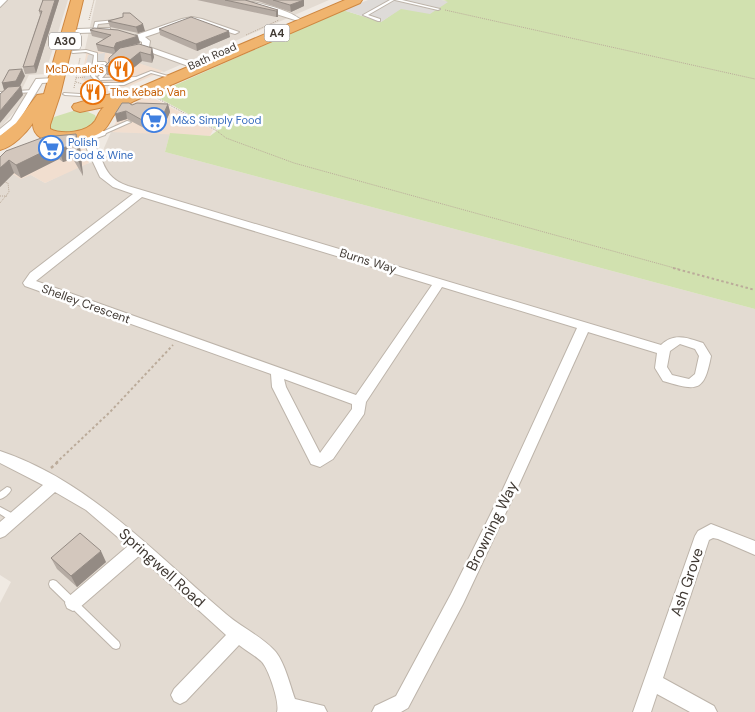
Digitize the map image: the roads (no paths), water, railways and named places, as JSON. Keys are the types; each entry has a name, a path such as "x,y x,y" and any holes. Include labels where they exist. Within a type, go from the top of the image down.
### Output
{"highway":[{"name":"A30","path":"66,94 76,0"},
{"name":"A30","path":"66,94 83,27 86,0"},
{"name":"Bath Road","path":"16,145 84,142 92,130 103,124 132,96 166,76 343,0"},
{"name":"Bath Road","path":"42,123 55,112 66,94 132,96 356,0"},
{"name":"A30","path":"42,123 53,96 66,94"},
{"path":"16,145 17,132 31,117 66,94 98,110 103,124"},
{"path":"16,145 42,123"},
{"path":"16,145 44,133 41,130 42,123"}],"street":[{"path":"0,5 4,0"},
{"path":"235,0 260,6 297,19"},
{"path":"145,48 146,41 135,36 190,19 200,20 234,32"},
{"path":"83,27 95,30 116,31"},
{"path":"130,51 145,48 191,65"},
{"path":"16,145 14,122 40,81 66,94"},
{"path":"84,142 103,124"},
{"name":"Burns Way","path":"84,142 97,166 110,181 140,194 663,350"},
{"name":"Shelley Crescent","path":"140,194 34,276 29,283 359,401"},
{"path":"277,373 279,387 316,460 320,460 328,455 359,410 359,401 439,283"},
{"name":"Browning Way","path":"381,712 402,702 457,599 510,489 584,326"},
{"name":"Springwell Road","path":"0,457 48,480 91,506 238,634 269,657 279,678 287,709"},
{"path":"0,531 15,518 48,480"},
{"name":"Ash Grove","path":"642,712 703,536 711,531 720,533 755,548"},
{"path":"73,603 139,546"},
{"path":"180,695 238,634"},
{"path":"653,682 708,712"},
{"path":"287,709 318,712"}],"lane":[{"path":"379,20 365,15 392,0"},
{"path":"397,0 438,9"},
{"path":"95,30 97,22 122,21"},
{"path":"77,53 95,53 93,76 99,83 126,84 132,96"},
{"path":"95,63 104,62 107,66 105,72 100,77 104,80 114,82 129,78 132,96"},
{"path":"132,96 152,72 166,76"},
{"path":"0,93 34,91"},
{"path":"103,124 129,122"},
{"path":"0,496 7,490"},
{"path":"0,510 15,518"},
{"path":"54,584 116,645"}],"place":[{"name":"McDonald's","path":"121,69"},
{"name":"The Kebab Van","path":"93,92"},
{"name":"M&S Simply Food","path":"154,120"},
{"name":"Polish Food & Wine","path":"51,148"}]}
